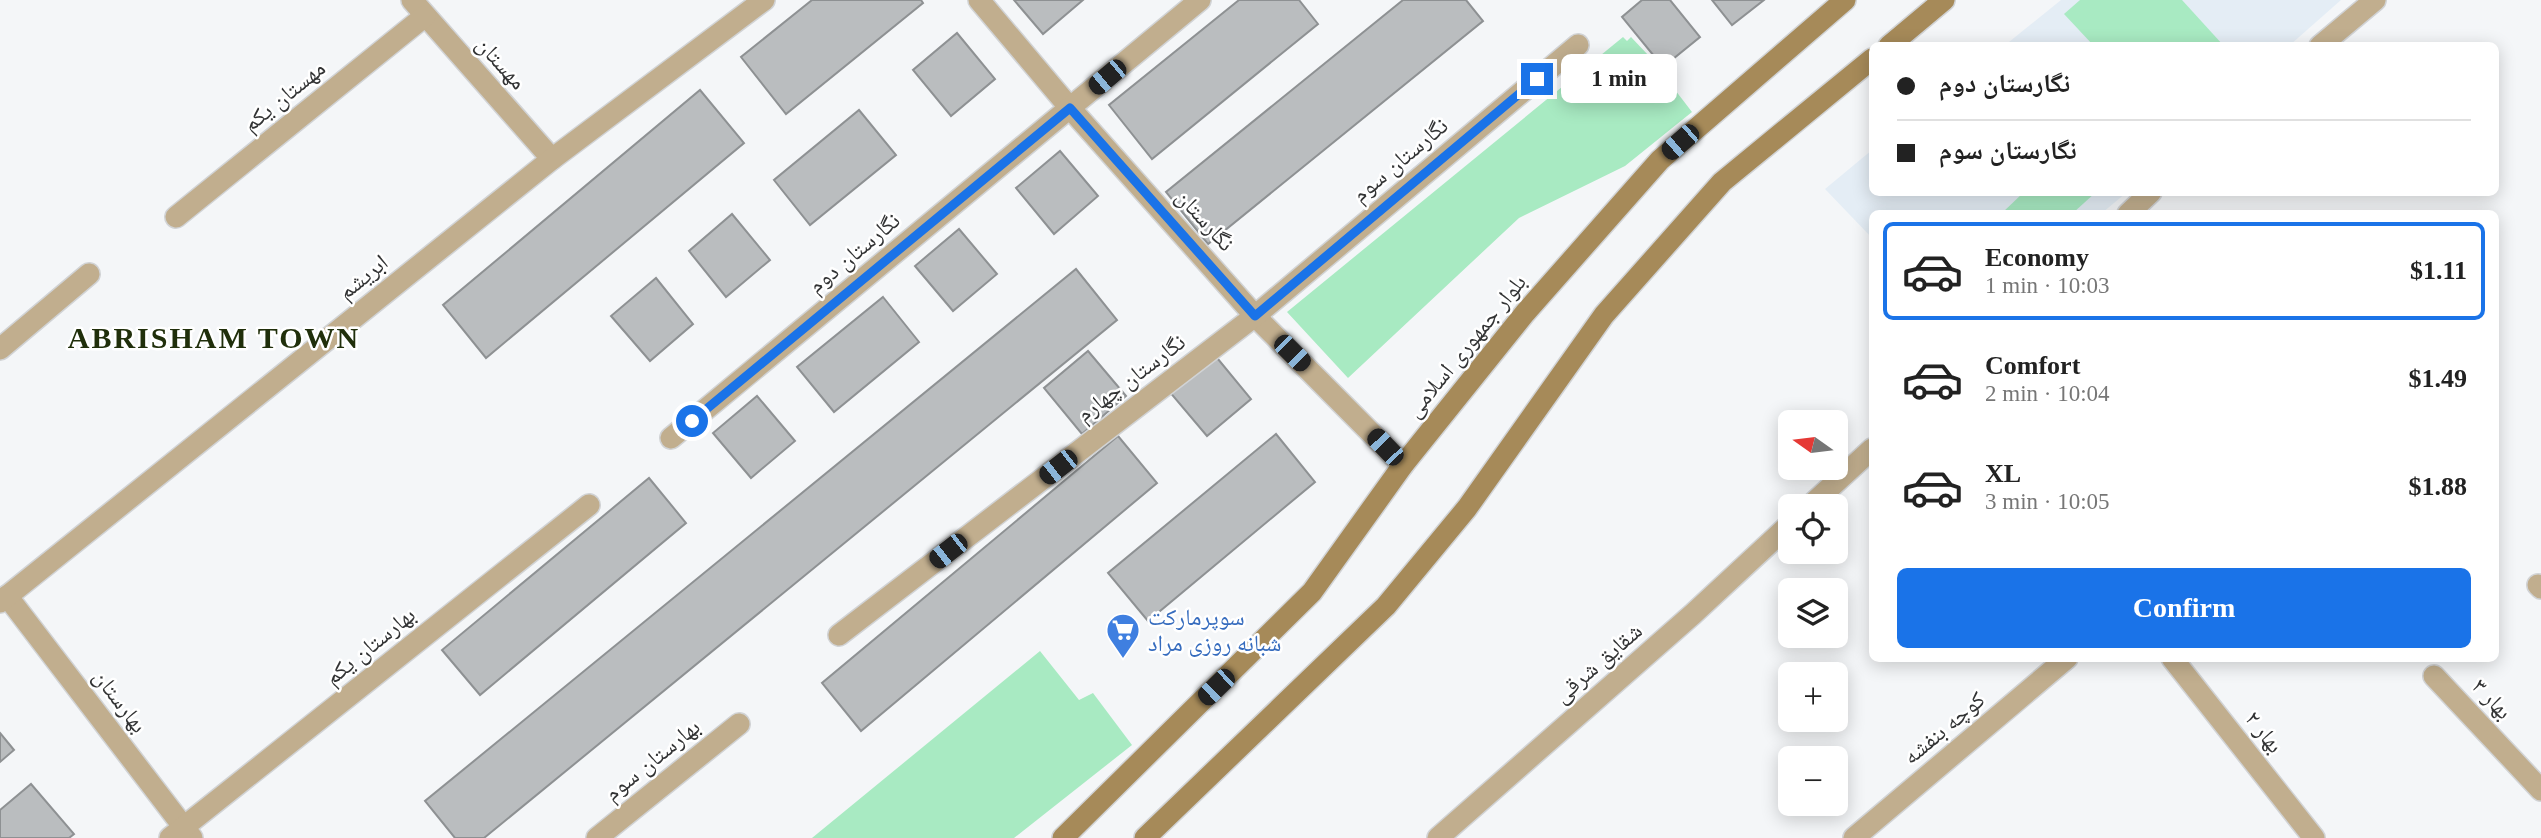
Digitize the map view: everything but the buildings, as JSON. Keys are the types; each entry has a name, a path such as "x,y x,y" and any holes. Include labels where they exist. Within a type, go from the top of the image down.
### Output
{"main road":[{"name":"بلوار جمهوری اسلامی","path":"1063,838 1312,592 1403,465 1525,313 1660,160 1845,0"},
{"path":"1894,42 1944,0"},
{"path":"1145,838 1386,606 1467,508 1604,315 1722,182 1869,61"}],"street":[{"name":"ابریشم","path":"4,599 552,159 764,0"},
{"name":"نگارستان","path":"979,0 1070,108 1255,316 1403,465"},
{"name":"نگارستان دوم","path":"671,438 1200,0"},
{"path":"2325,42 2375,0"},
{"name":"مهستان","path":"418,8 552,159"},
{"name":"مهستان یکم","path":"176,217 418,8"},
{"name":"نگارستان سوم","path":"1255,316 1578,45"},
{"path":"2132,210 2147,196"},
{"path":"0,349 89,274"},
{"name":"نگارستان چهارم","path":"839,635 1255,316"},
{"path":"1823,494 1869,452"},
{"name":"بهارستان یکم","path":"182,835 589,505"},
{"name":"شقایق شرقی","path":"1437,838 1683,623 1778,535"},
{"name":"بهارستان","path":"4,599 182,835"},
{"name":"کوچه بنفشه","path":"1854,838 2062,662"},
{"name":"بهار ۲","path":"2175,662 2314,838"},
{"name":"بهار ۳","path":"2434,676 2541,790"},
{"name":"بهارستان سوم","path":"597,838 739,723"}],"shaded area":[{"path":"2061,0 2341,0 2293,42 2009,42"},
{"path":"1869,152 1869,196 2122,196 2106,210 1869,210 1869,235 1825,189"}],"green space":[{"path":"2080,0 2182,0 2220,42 2090,42 2064,14"},
{"path":"1623,37 1627,41 1631,37 1649,56 1692,112 1625,166 1519,218 1348,378 1287,312"},
{"path":"2020,196 2092,196 2076,210 2005,210"},
{"path":"1040,651 1079,700 1093,693 1132,745 1014,838 812,838"}],"place":[{"name":"سوپرمارکت شبانه روزی مراد","path":"1123,660"}],"district":[{"name":"ABRISHAM TOWN","path":"214,337"}],"route":[{"path":"692,421 1070,108 1255,316 1537,79"}]}
